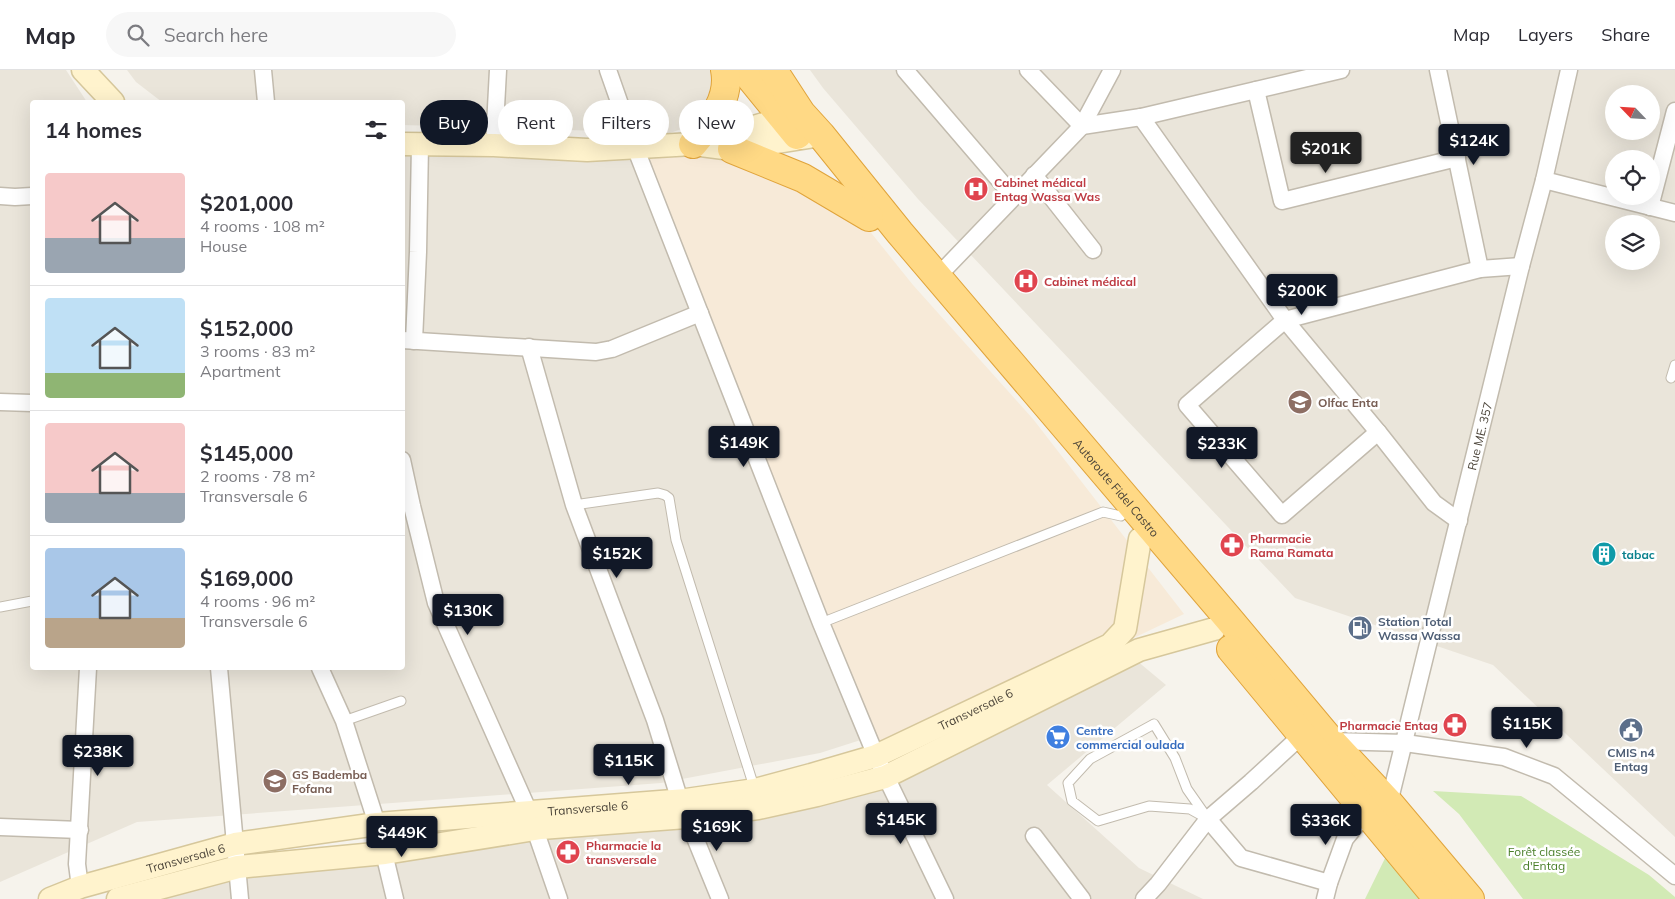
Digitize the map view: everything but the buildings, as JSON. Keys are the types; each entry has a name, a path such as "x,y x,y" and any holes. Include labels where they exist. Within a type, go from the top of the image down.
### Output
{"highway":[{"path":"723,100 725,70"},
{"name":"Autoroute Fidel Castro","path":"744,70 802,127 938,276 1221,623 1301,736 1378,808 1470,899"},
{"name":"Autoroute Fidel Castro","path":"773,70 802,127 869,217 927,289 1140,539 1331,741 1438,899"},
{"path":"732,149 803,178 869,217"}],"main road":[{"path":"83,70 103,86"},
{"path":"754,134 802,127"},
{"path":"701,145 732,149 802,127"},
{"path":"411,144 494,145 587,150 679,145"},
{"name":"Transversale 6","path":"683,809 811,776 876,756 1110,645 1125,629 1140,539"},
{"name":"Transversale 6","path":"50,899 80,887 235,844 377,824 531,820 683,809 758,808 817,795 885,777 1139,650 1221,623"},
{"name":"Transversale 6","path":"118,899 238,867 385,853 531,820"}],"street":[{"path":"263,70 266,100"},
{"path":"608,70 635,147 821,623 885,777 942,898"},
{"path":"905,70 1014,196"},
{"path":"1028,70 1082,126"},
{"path":"938,276 1082,126 1112,70"},
{"path":"1082,126 1141,117 1341,70"},
{"path":"1438,70 1480,269"},
{"name":"Rue ME. 357","path":"1378,808 1405,743 1521,266 1544,180 1569,70"},
{"path":"494,73 494,145"},
{"path":"1256,90 1282,201 1457,158"},
{"path":"1650,207 1675,111"},
{"path":"1141,117 1285,320 1434,503 1459,521"},
{"path":"411,144 418,252 408,340 596,352 612,349 700,312"},
{"path":"1034,175 1093,250"},
{"path":"1544,180 1675,213"},
{"path":"0,196 30,196"},
{"path":"1378,432 1282,515 1187,405 1285,320 1480,269 1521,266"},
{"path":"529,348 574,506 655,720 683,809 720,899"},
{"path":"0,402 30,403"},
{"path":"405,474 436,603 531,820 560,899"},
{"path":"80,887 77,864 88,670"},
{"path":"219,670 240,899"},
{"path":"321,670 344,721 377,824 396,899"},
{"path":"1144,899 1158,884 1208,819 1301,736"},
{"path":"1331,741 1405,743 1504,757 1554,776 1675,876"},
{"path":"1325,899 1329,883 1346,839 1378,808"},
{"path":"1208,819 1241,858 1329,883"},
{"path":"0,827 80,830"},
{"path":"1034,836 1082,899"}],"lane":[{"path":"1672,378 1675,364"},
{"path":"574,506 658,493 668,498 676,540 755,790"},
{"path":"821,623 1103,512 1121,516"},
{"path":"0,607 30,601"},
{"path":"344,721 401,701"},
{"path":"1154,724 1175,758 1187,789 1208,819 1190,809 1149,806 1098,821 1072,801 1068,783 1090,759 1154,724"}],"shaded area":[{"path":"0,70 66,70 86,100 30,100 30,670 405,670 405,144 629,151 867,738 820,753 661,783 137,822 0,882"},
{"path":"127,70 738,70 728,100 679,100 679,130 670,133 669,100 583,100 583,130 573,130 573,100 498,100 498,128 488,128 488,100 420,100 420,126 405,125 405,100 159,100 136,82"},
{"path":"810,70 1675,70 1675,837 1493,665 1295,598 918,199 823,88"},
{"path":"637,145 668,145 765,163 864,224 913,285 1033,419 1184,614 989,707 880,755"},
{"path":"1136,660 1166,685 1047,785 1139,868 1203,899 121,899 191,877 627,825 766,819 900,768"}],"green space":[{"name":"Forêt classée d'Entag","path":"1433,791 1521,796 1649,875 1675,899 1523,899 1459,814"},
{"path":"1393,842 1437,899 1365,899"}],"place":[{"name":"Cabinet médical Entag Wassa Was","path":"976,189"},
{"name":"Cabinet médical","path":"1026,281"},
{"name":"Olfac Enta","path":"1300,402"},
{"name":"Pharmacie Rama Ramata","path":"1232,545"},
{"name":"tabac","path":"1604,554"},
{"name":"Station Total Wassa Wassa","path":"1360,628"},
{"name":"Pharmacie Entag","path":"1455,725"},
{"name":"CMIS n4 Entag","path":"1631,730"},
{"name":"Centre commercial oulada","path":"1058,737"},
{"name":"GS Bademba Fofana","path":"275,781"},
{"name":"Pharmacie la transversale","path":"568,852"}]}
